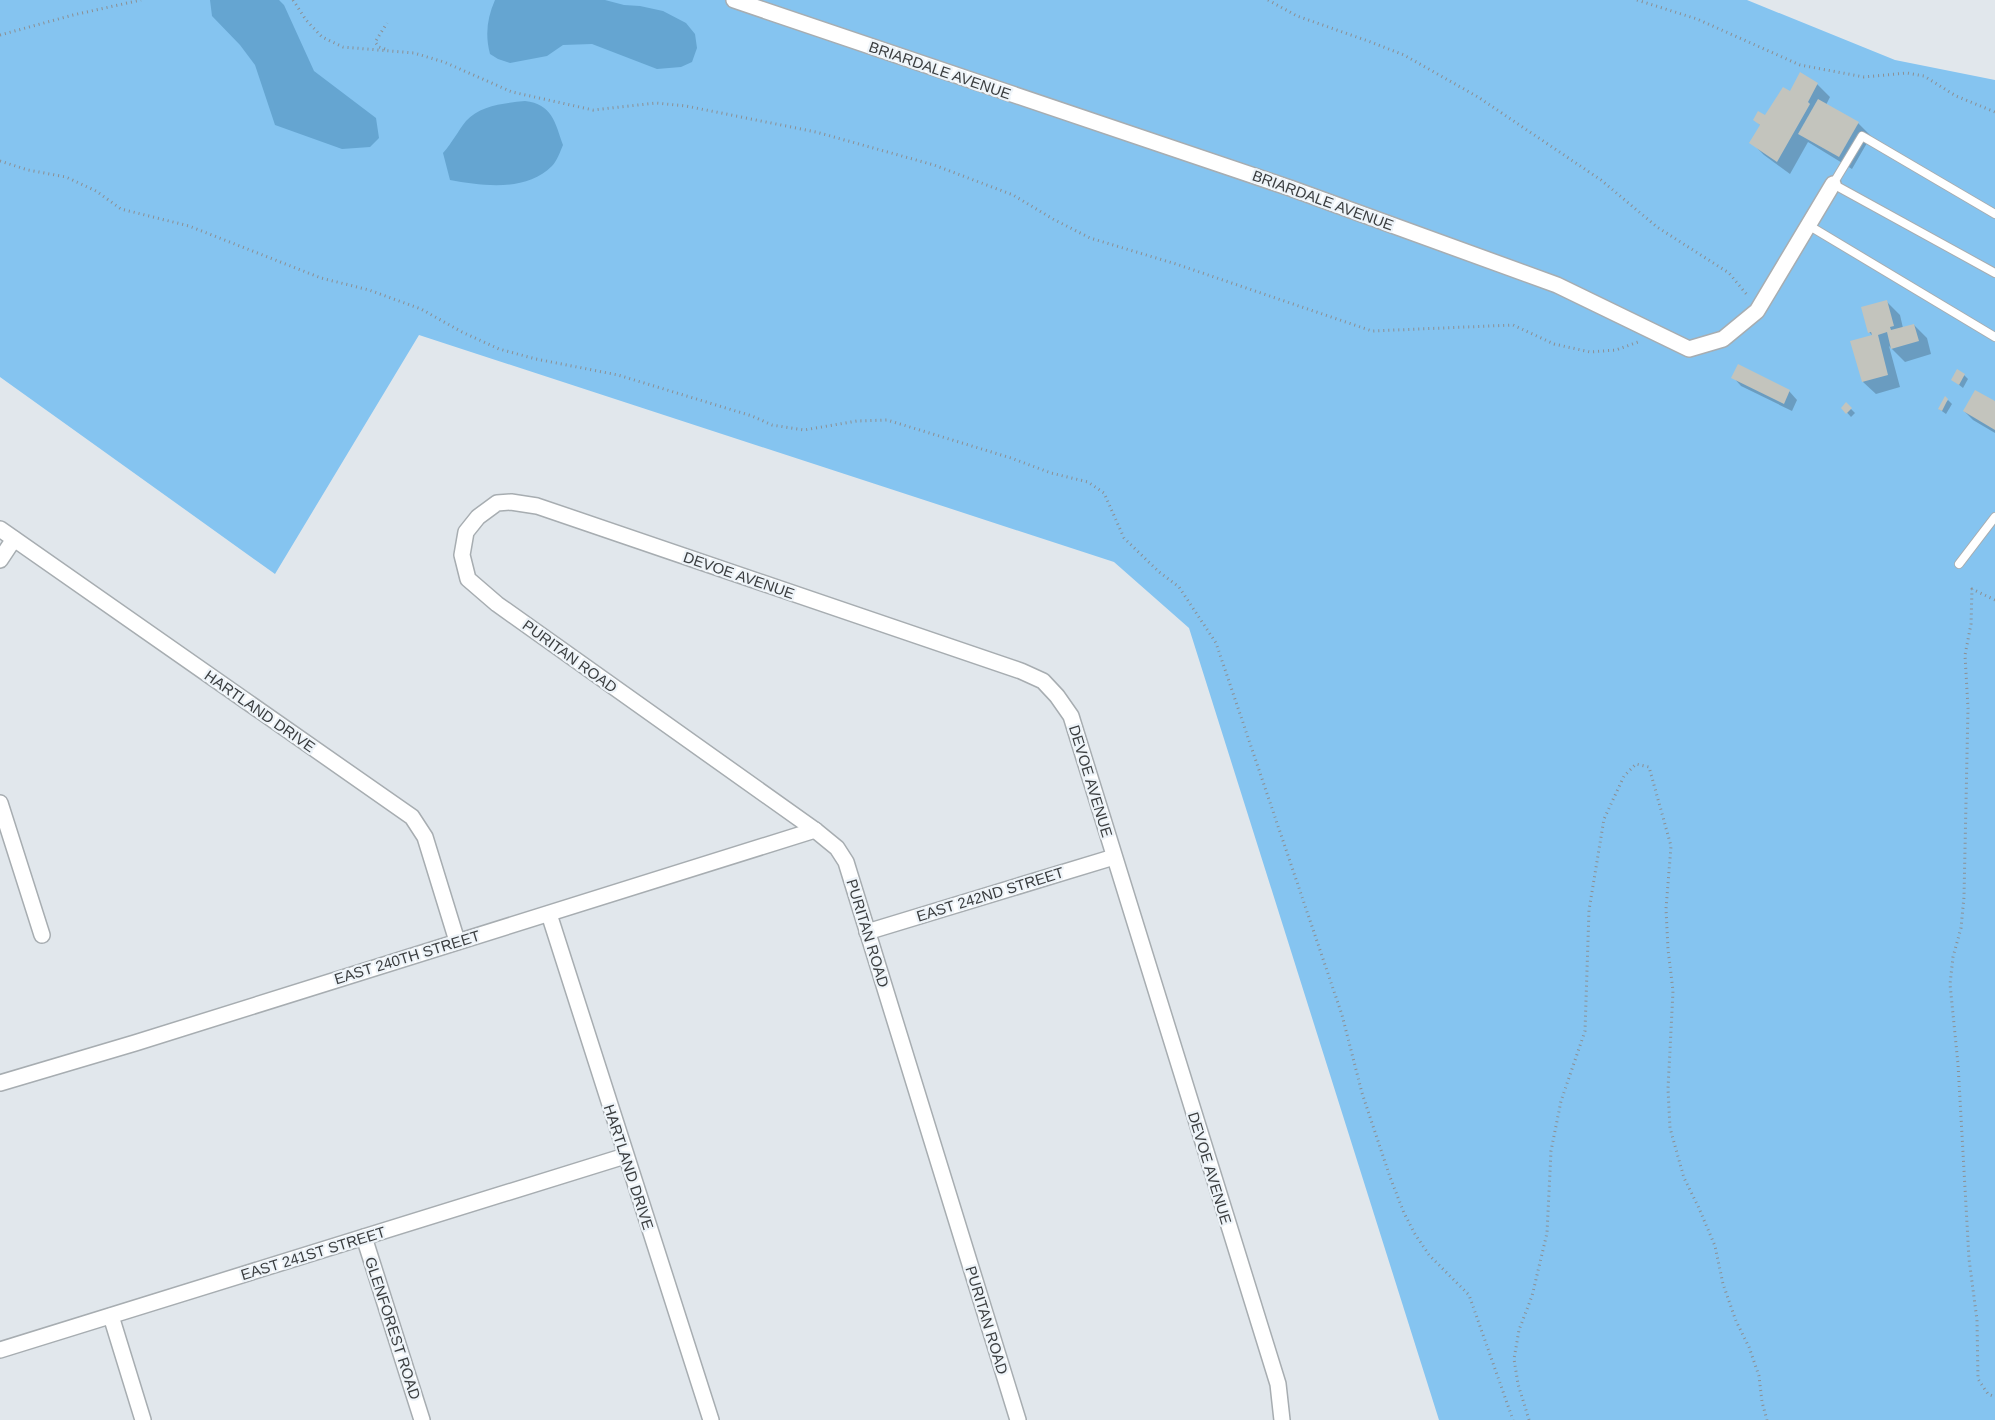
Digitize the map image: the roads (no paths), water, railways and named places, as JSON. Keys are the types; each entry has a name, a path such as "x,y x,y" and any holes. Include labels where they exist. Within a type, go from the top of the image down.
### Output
{"street":[{"name":"BRIARDALE AVENUE","path":"734,0 1281,184 1557,285 1689,349 1722,339 1757,311 1833,184"},
{"name":"DEVOE AVENUE","path":"497,604 468,579 462,554 466,532 478,517 497,503 511,502 536,506 1021,671 1043,682 1057,696 1071,716 1278,1384 1282,1420"},
{"name":"HARTLAND DRIVE","path":"0,529 412,817 425,837 457,941"},
{"path":"0,560 14,539"},
{"name":"PURITAN ROAD","path":"497,604 815,830 837,848 846,862 1018,1420"},
{"path":"0,803 42,935"},
{"name":"EAST 240TH STREET","path":"0,1083 154,1037 815,830"},
{"name":"EAST 242ND STREET","path":"867,932 1114,857"},
{"name":"HARTLAND DRIVE","path":"549,914 711,1420"},
{"name":"EAST 241ST STREET","path":"0,1350 626,1156"},
{"name":"GLENFOREST ROAD","path":"364,1236 422,1420"},
{"path":"111,1316 143,1420"}],"lane":[{"path":"1995,214 1862,136 1833,184 1995,273"},
{"path":"1808,225 1995,337"},
{"path":"1959,564 1995,517"}]}
